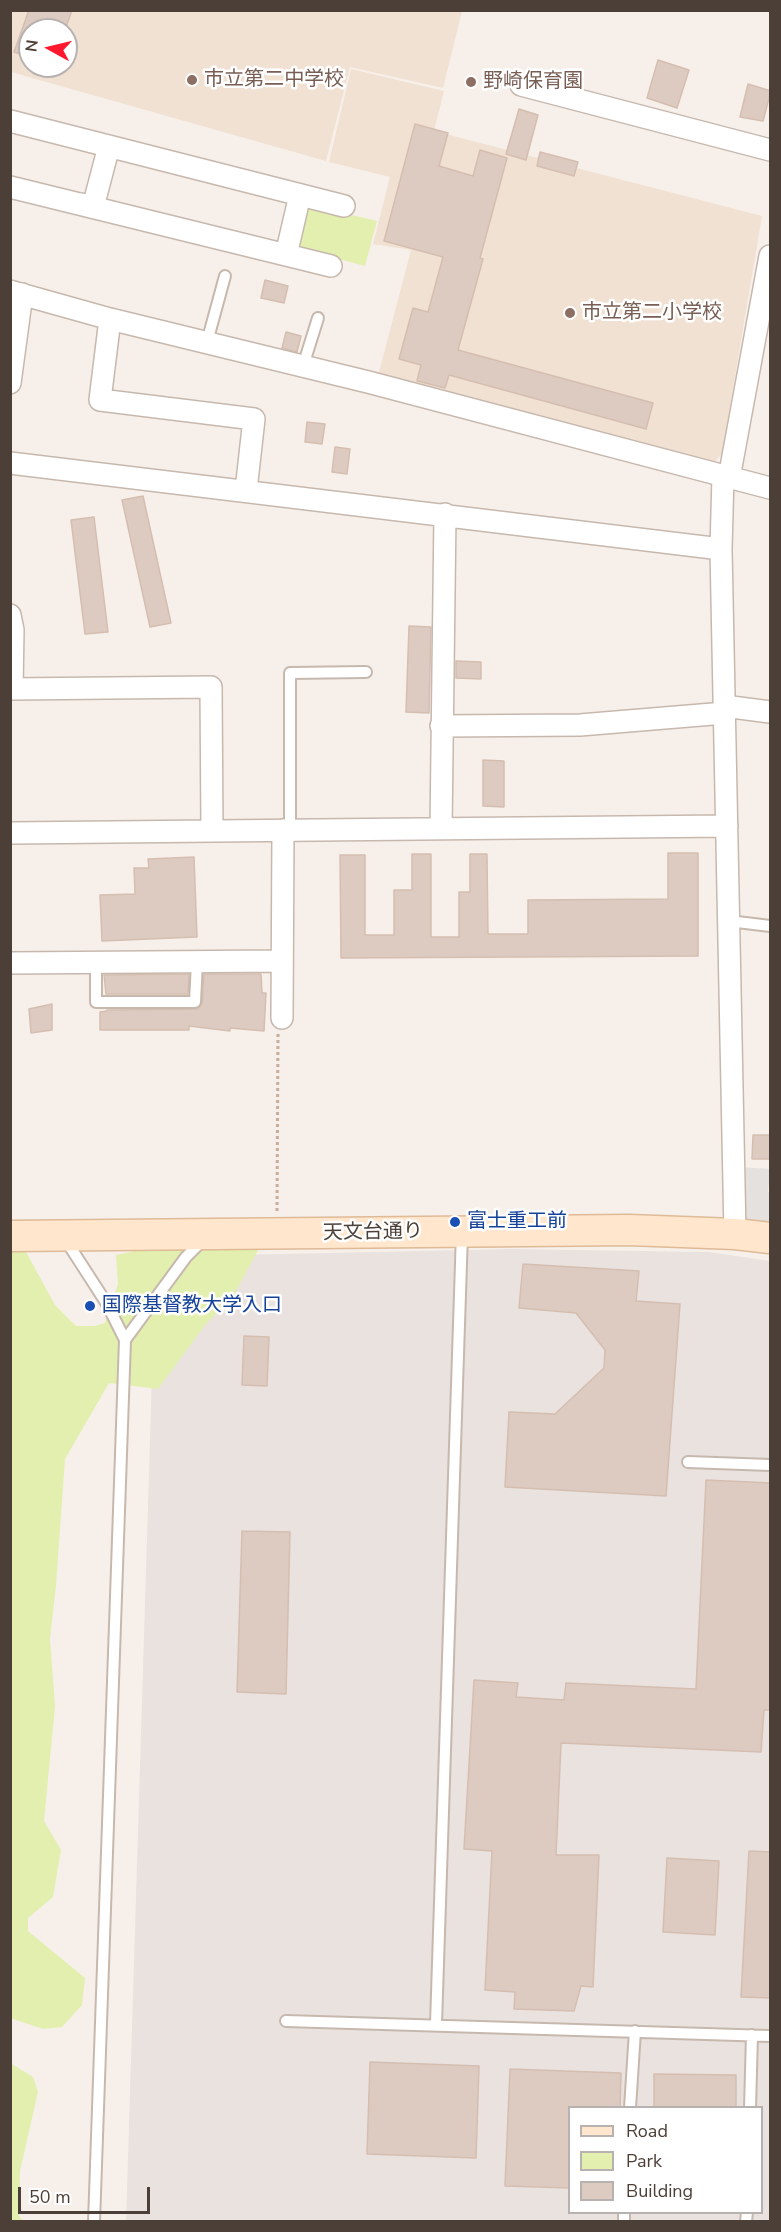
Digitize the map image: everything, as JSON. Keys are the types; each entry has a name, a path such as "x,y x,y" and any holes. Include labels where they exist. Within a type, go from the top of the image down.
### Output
{"main road":[{"name":"天文台通り","path":"10,1236 612,1230 735,1234 771,1238"}],"street":[{"path":"521,85 771,150"},
{"path":"10,120 344,206"},
{"path":"93,207 109,146"},
{"path":"10,187 331,267"},
{"path":"286,255 300,195"},
{"path":"735,1234 721,549 726,477 766,301 771,256"},
{"path":"10,383 16,293 771,488"},
{"path":"110,319 100,400 254,419 246,490"},
{"path":"10,463 721,549"},
{"path":"441,829 445,514"},
{"path":"10,615 13,630 11,689 211,687 212,831"},
{"path":"441,726 580,725 725,709 771,712"},
{"path":"10,833 727,826"},
{"path":"282,1018 286,830"},
{"path":"10,963 282,962"}],"lane":[{"path":"207,342 225,276"},
{"path":"303,366 318,318"},
{"path":"286,830 290,673 366,672"},
{"path":"729,921 771,926"},
{"path":"96,963 96,1002 195,1002 198,962"},
{"path":"436,2025 462,1232"},
{"path":"125,1340 186,1257 210,1234"},
{"path":"63,1236 107,1304 125,1340 94,2222"},
{"path":"688,1462 771,1465"},
{"path":"286,2021 771,2036"},
{"path":"630,2106 635,2031"},
{"path":"750,2106 752,2035"}],"path":[{"path":"277,1233 278,1030 282,1018"}],"shaded area":[{"name":"市立第二中学校","path":"10,11 462,11 443,88 350,67 326,161 32,78 78,78 78,18 18,18 18,74 11,72"},
{"name":"市立第二小学校","path":"351,69 444,91 434,131 762,216 722,454 712,465 378,376 411,250 373,244 390,177 329,162"},
{"path":"740,1167 770,1169 768,1192 770,1192 770,1224 746,1222 742,1217"},
{"path":"511,1249 709,1252 770,1261 770,2221 126,2222 154,1309 190,1256"}],"green space":[{"path":"305,204 377,221 365,266 294,247"},
{"path":"20,1241 55,1305 76,1326 94,1326 105,1323 118,1284 116,1255 140,1250 261,1245 232,1298 206,1324 158,1389 109,1383 65,1459 50,1639 55,1706 44,1821 61,1850 53,1897 28,1918 28,1931 85,1978 82,2005 62,2027 43,2029 10,2018 10,1242"},
{"path":"10,2063 33,2077 38,2092 20,2171 19,2216 23,2221 11,2221"}],"building":[{"path":"29,10 72,10 69,18 26,18"},
{"path":"18,41 18,53 14,52"},
{"path":"658,60 689,70 677,108 647,98"},
{"path":"748,84 771,91 763,121 740,117"},
{"path":"519,109 538,115 526,160 506,154"},
{"path":"415,124 448,133 439,166 473,176 480,150 507,158 458,350 653,403 646,429 449,375 445,388 417,381 421,365 399,359 413,308 428,312 443,257 384,241"},
{"path":"540,152 578,162 574,176 537,166"},
{"path":"265,280 288,286 284,303 261,298"},
{"path":"286,332 301,336 297,352 282,348"},
{"path":"307,422 325,424 322,444 305,442"},
{"path":"335,447 350,449 347,474 332,472"},
{"path":"143,496 171,623 150,627 122,500"},
{"path":"94,517 108,632 85,634 71,520"},
{"path":"409,626 431,627 429,713 406,712"},
{"path":"456,661 481,662 481,679 456,678"},
{"path":"483,760 504,761 504,807 483,806"},
{"path":"668,853 698,853 698,956 341,958 340,855 365,855 365,935 394,935 394,890 412,890 412,854 431,854 431,937 459,937 459,892 470,892 470,854 487,854 488,934 528,934 528,900 668,899"},
{"path":"194,857 197,937 102,941 100,895 135,894 134,868 149,868 148,859"},
{"path":"189,974 188,994 106,994 104,975"},
{"path":"204,974 261,974 262,993 266,993 264,1031 230,1028 230,1031 189,1026 189,1030 100,1030 100,1012 107,1010 198,1009 202,1003"},
{"path":"52,1004 52,1030 31,1033 29,1009"},
{"path":"753,1135 771,1135 771,1159 752,1159"},
{"path":"523,1264 639,1271 636,1301 680,1304 666,1496 505,1487 509,1412 555,1414 604,1368 605,1350 576,1313 519,1308"},
{"path":"244,1336 269,1337 267,1386 242,1385"},
{"path":"706,1480 771,1483 771,1710 764,1710 761,1752 561,1743 556,1855 599,1855 593,1987 581,1986 574,2011 514,2009 515,1992 485,1990 492,1851 464,1849 474,1680 518,1683 516,1697 564,1700 566,1683 696,1689"},
{"path":"242,1531 290,1532 286,1694 237,1692"},
{"path":"749,1851 771,1852 771,1998 741,1997"},
{"path":"667,1858 719,1861 715,1935 663,1932"},
{"path":"370,2062 479,2066 476,2158 367,2154"},
{"path":"510,2069 621,2073 620,2106 568,2106 568,2188 505,2186"},
{"path":"654,2074 736,2075 736,2106 654,2106"}],"place":[{"name":"市立第二中学校","path":"192,80"},
{"name":"野崎保育園","path":"471,82"},
{"name":"市立第二小学校","path":"570,313"},
{"name":"富士重工前","path":"455,1222"},
{"name":"国際基督教大学入口","path":"90,1306"}]}
